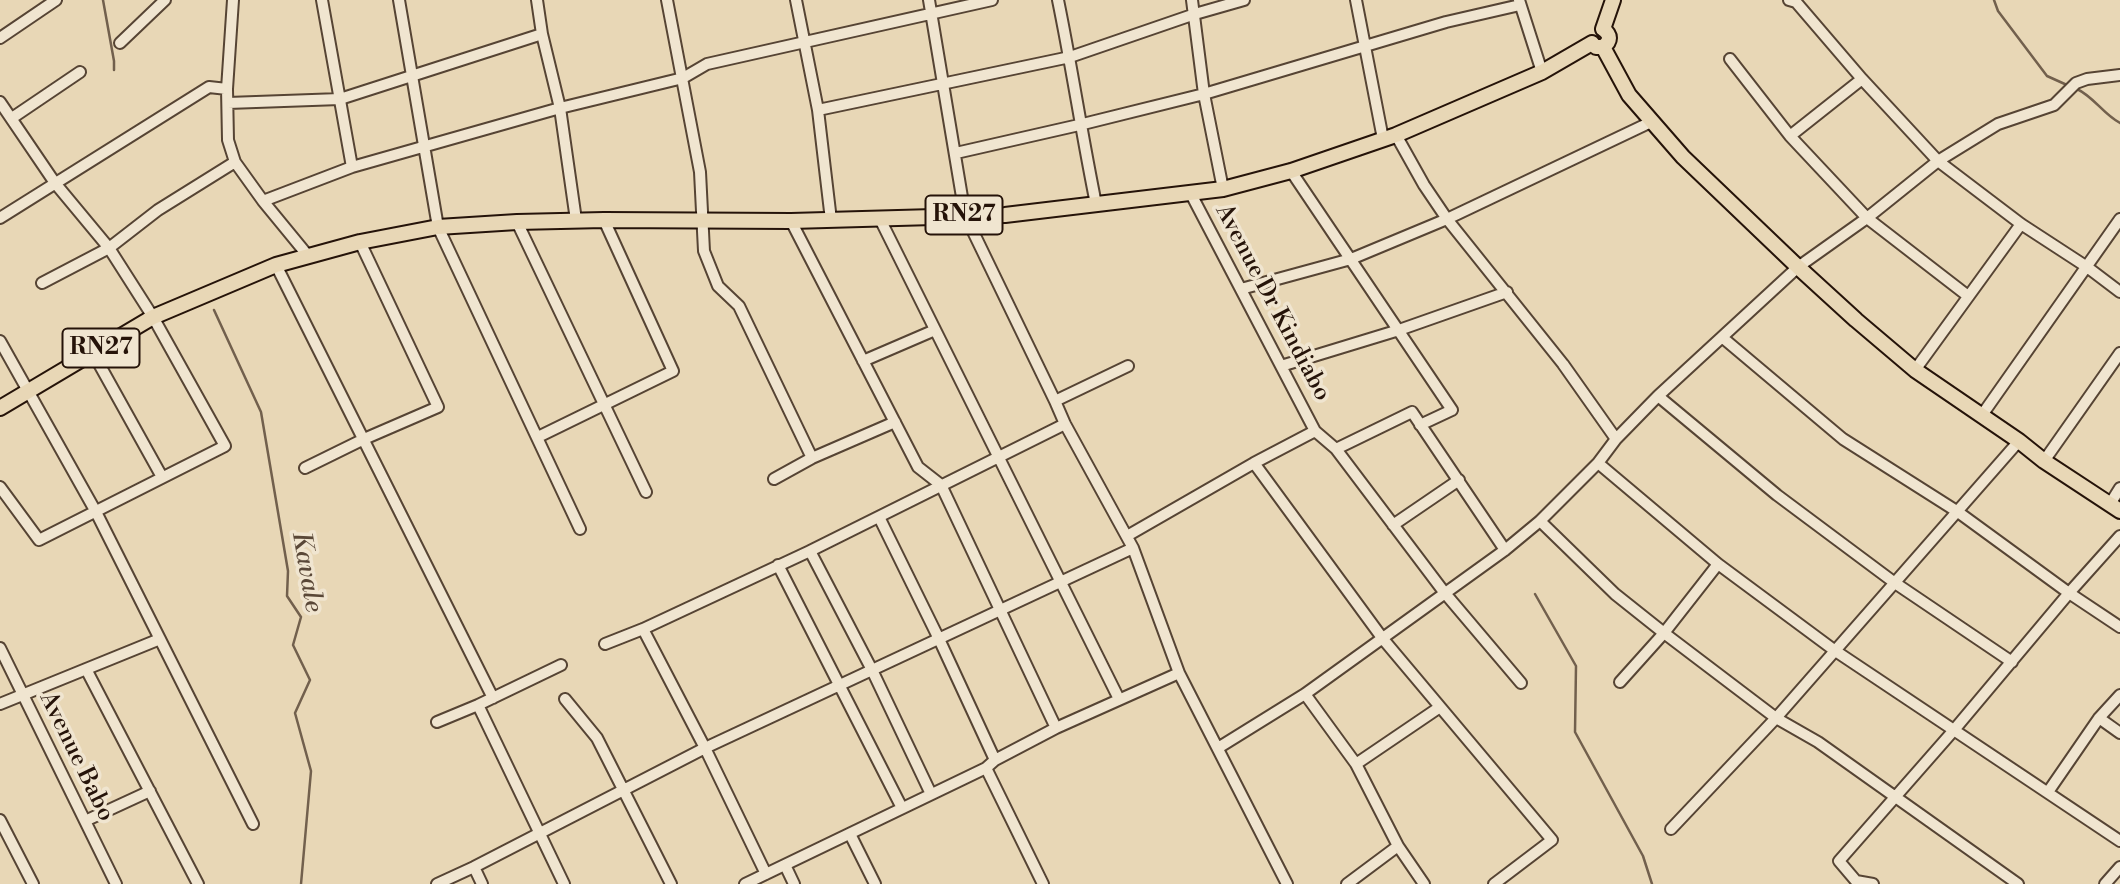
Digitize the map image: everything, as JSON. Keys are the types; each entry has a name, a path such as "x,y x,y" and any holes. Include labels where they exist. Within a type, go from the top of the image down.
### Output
{"main road":[{"name":"RN27","path":"0,408 153,317 276,265 360,242 438,227 576,220 791,221 1005,215 1223,189 1291,171 1390,137 1542,72 1597,45 1590,38 1592,32 1603,29 1613,0"},
{"path":"1597,45 1629,95 1651,122 1683,157 1798,267 1915,370 2044,461 2115,507"}],"street":[{"path":"0,38 56,0"},
{"path":"120,43 165,0"},
{"path":"233,0 227,89 228,140 234,162 309,257"},
{"path":"322,0 352,167"},
{"path":"399,0 438,227 580,529"},
{"path":"537,0 542,34 560,108 576,220"},
{"path":"667,0 700,172 704,251 718,286 739,306 812,458"},
{"path":"796,0 818,110 831,220"},
{"path":"929,0 965,215 1065,424 1133,548 1179,673 1287,884"},
{"path":"263,201 352,167 560,108 683,78 707,65 992,0"},
{"path":"1058,0 1070,57 1079,125 1096,205"},
{"path":"1192,0 1204,94 1223,189"},
{"path":"818,110 1070,57 1244,0"},
{"path":"1356,0 1365,47 1390,137 1447,219 1563,364 1616,439"},
{"path":"1789,0 1796,2 1938,161 2021,224 2120,292"},
{"path":"956,153 1204,94 1446,22 1520,3 1542,72"},
{"path":"228,103 340,99 542,34"},
{"path":"1730,59 1790,136 1867,218 1968,296"},
{"path":"12,118 80,72"},
{"path":"1218,748 1305,694 1505,550 1540,521 1598,463 1616,439 1658,396 1798,267 1867,218 1938,161 1998,124 2054,105 2076,83 2120,75"},
{"path":"1790,136 1862,79"},
{"path":"0,218 209,87 227,89"},
{"path":"0,102 55,183 109,248 153,317 225,446 39,540 0,487"},
{"path":"1241,289 1351,259 1447,219 1651,122"},
{"path":"42,283 109,248 158,210 234,162"},
{"path":"1291,171 1452,410 1420,425"},
{"name":"Avenue Dr Kindiabo","path":"1191,194 1315,431"},
{"path":"880,219 1119,699"},
{"path":"1982,415 2120,219"},
{"path":"538,437 673,371 604,220"},
{"path":"791,221 918,467 941,485 1055,728"},
{"path":"517,222 646,492"},
{"path":"1915,370 2021,224"},
{"path":"305,467 438,407 360,242"},
{"path":"276,265 494,698"},
{"path":"1281,366 1399,330 1507,292"},
{"path":"863,361 935,330"},
{"path":"1723,338 1843,439 1958,512 2120,627"},
{"path":"0,341 96,512 253,824"},
{"path":"93,353 162,477"},
{"path":"2044,461 2120,354"},
{"path":"1055,401 1128,366"},
{"path":"1658,396 1777,495 1895,583 2012,662"},
{"path":"1336,449 1412,412 1505,550"},
{"path":"774,479 812,458 895,422"},
{"path":"605,644 810,551 1065,424"},
{"path":"1127,536 1315,431 1336,449 1444,592 1521,683"},
{"path":"1671,829 1776,718 2019,441"},
{"path":"1254,463 1383,639 1552,840 1494,884"},
{"path":"1598,463 1718,564 1834,650 2120,841"},
{"path":"1394,525 1459,480"},
{"path":"2115,507 2120,488"},
{"path":"878,517 939,639 1043,884"},
{"path":"1540,521 1615,594 1664,633 1776,718 1818,742 2018,884"},
{"path":"1873,884 1856,881 1839,861 2120,536"},
{"path":"437,884 705,748 1133,548"},
{"path":"810,551 872,670 931,794"},
{"path":"1620,682 1664,633 1718,564"},
{"path":"778,565 902,808"},
{"path":"643,629 766,874"},
{"path":"0,704 160,639"},
{"name":"Avenue Babo","path":"0,648 116,884"},
{"path":"437,722 561,665"},
{"path":"86,669 198,884"},
{"path":"745,884 931,794 1055,728 1179,673"},
{"path":"1305,694 1356,764 1398,846 1424,884"},
{"path":"2048,792 2099,718 2120,695"},
{"path":"565,699 597,738 671,884"},
{"path":"478,705 564,884"},
{"path":"1356,764 1440,707"},
{"path":"2099,718 2120,733"},
{"path":"85,821 150,791"},
{"path":"0,820 33,884"},
{"path":"850,834 875,884"},
{"path":"1347,884 1398,846"},
{"path":"785,865 794,884"},
{"path":"474,867 482,884"},
{"path":"2105,884 2120,867"}],"waterway":[{"path":"103,0 114,70"},
{"path":"1994,0 1998,11 2047,76 2067,85"},
{"path":"2077,89 2120,123"},
{"name":"Kavale","path":"214,310 261,412 288,571 287,596 301,617 293,645 310,680 295,713 311,771 301,884"},
{"path":"1535,594 1576,666 1575,732 1643,856 1652,884"}]}
